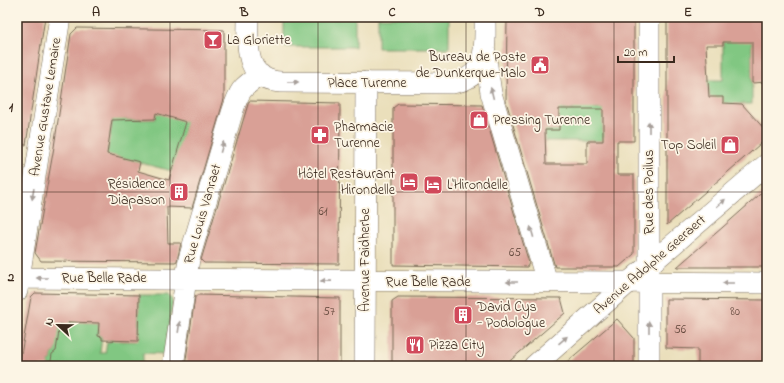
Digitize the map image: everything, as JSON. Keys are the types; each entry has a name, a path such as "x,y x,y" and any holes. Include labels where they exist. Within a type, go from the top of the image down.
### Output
{"street":[{"name":"Avenue Gustave Lemaire","path":"18,283 60,17"},
{"path":"248,17 249,56 254,68 261,74"},
{"name":"Place Turenne","path":"261,74 276,82 458,82 469,78 476,72 481,64 485,51 485,17"},
{"name":"Rue des Poilus","path":"649,17 649,366"},
{"path":"485,51 491,93 547,282"},
{"name":"Rue Louis Vanraet","path":"174,366 189,259 238,95 244,86 261,74"},
{"name":"Avenue Faidherbe","path":"365,366 366,82"},
{"name":"Avenue Adolphe Geeraert","path":"649,274 767,164"},
{"name":"Rue Belle Rade","path":"18,283 186,279 628,283 649,274 767,283"},
{"path":"575,283 584,290 588,298 586,320"},
{"name":"Avenue Adolphe Geeraert","path":"534,366 628,283"}],"green space":[{"path":"284,17 355,17 355,47 284,47"},
{"path":"378,17 449,17 449,48 378,48"},
{"path":"723,33 752,42 752,104 692,104 709,97 709,89 699,89 699,80 723,80"},
{"path":"573,99 595,109 606,109 603,120 603,141 543,141 543,125 546,126 548,130 559,130 559,121 546,121 552,107 562,107 562,110 573,110"},
{"path":"145,100 184,121 216,130 212,144 191,138 172,171 122,158 99,154 110,135 113,117 129,120 155,119 156,113"},
{"path":"139,295 169,295 173,300 165,354 143,353 143,366 48,366 49,361 51,361 52,354 56,351 53,323 68,326 70,312 82,322 99,323 98,336 102,337 100,353 105,353 107,342 110,342 111,333 121,341 136,341 138,337"}],"building":[{"path":"17,17 45,17 26,145 17,144"},
{"path":"507,17 634,17 634,141 617,141 617,175 634,175 634,254 619,267 555,267 506,101","holes":["559,109 603,109 603,141 587,141 587,164 546,164 545,130 559,130"]},
{"path":"667,17 767,17 767,82 752,83 752,42 723,42 723,45 706,45 709,97 723,97 723,103 742,104 767,132 767,138 667,225"},
{"path":"77,28 224,30 224,99 192,208 167,207 168,243 181,243 177,261 175,262 41,261 35,253 54,147 71,34","holes":["156,113 186,122 169,180 138,171 140,162 107,154 112,120 155,119"]},
{"path":"249,101 340,103 339,264 204,263 201,260"},
{"path":"398,104 482,105 529,263 527,267 393,265 393,108"},
{"path":"767,188 767,267 677,267 723,227"},
{"path":"35,293 139,295 138,341 102,340 102,337 98,336 99,323 69,322 68,326 60,324 56,351 52,354 51,361 49,361 48,366 19,366 31,297"},
{"path":"198,295 340,298 340,366 185,366 195,297"},
{"path":"398,297 561,298 565,313 504,366 392,366 392,301"},
{"path":"666,299 767,300 767,366 698,366 698,349 666,348"},
{"path":"617,319 634,338 634,366 562,366"}],"place":[{"name":"La Gloriette","path":"213,40"},
{"name":"Bureau de Poste de Dunkerque-Malo","path":"540,65"},
{"name":"Pressing Turenne","path":"479,120"},
{"name":"Pharmacie Turenne","path":"320,135"},
{"name":"Top Soleil","path":"730,145"},
{"name":"Hôtel Restaurant Hirondelle","path":"409,182"},
{"name":"L'Hirondelle","path":"433,185"},
{"name":"Résidence Diapason","path":"179,192"},
{"name":"David Cys - Podologue","path":"463,315"},
{"name":"Pizza City","path":"415,345"}]}
